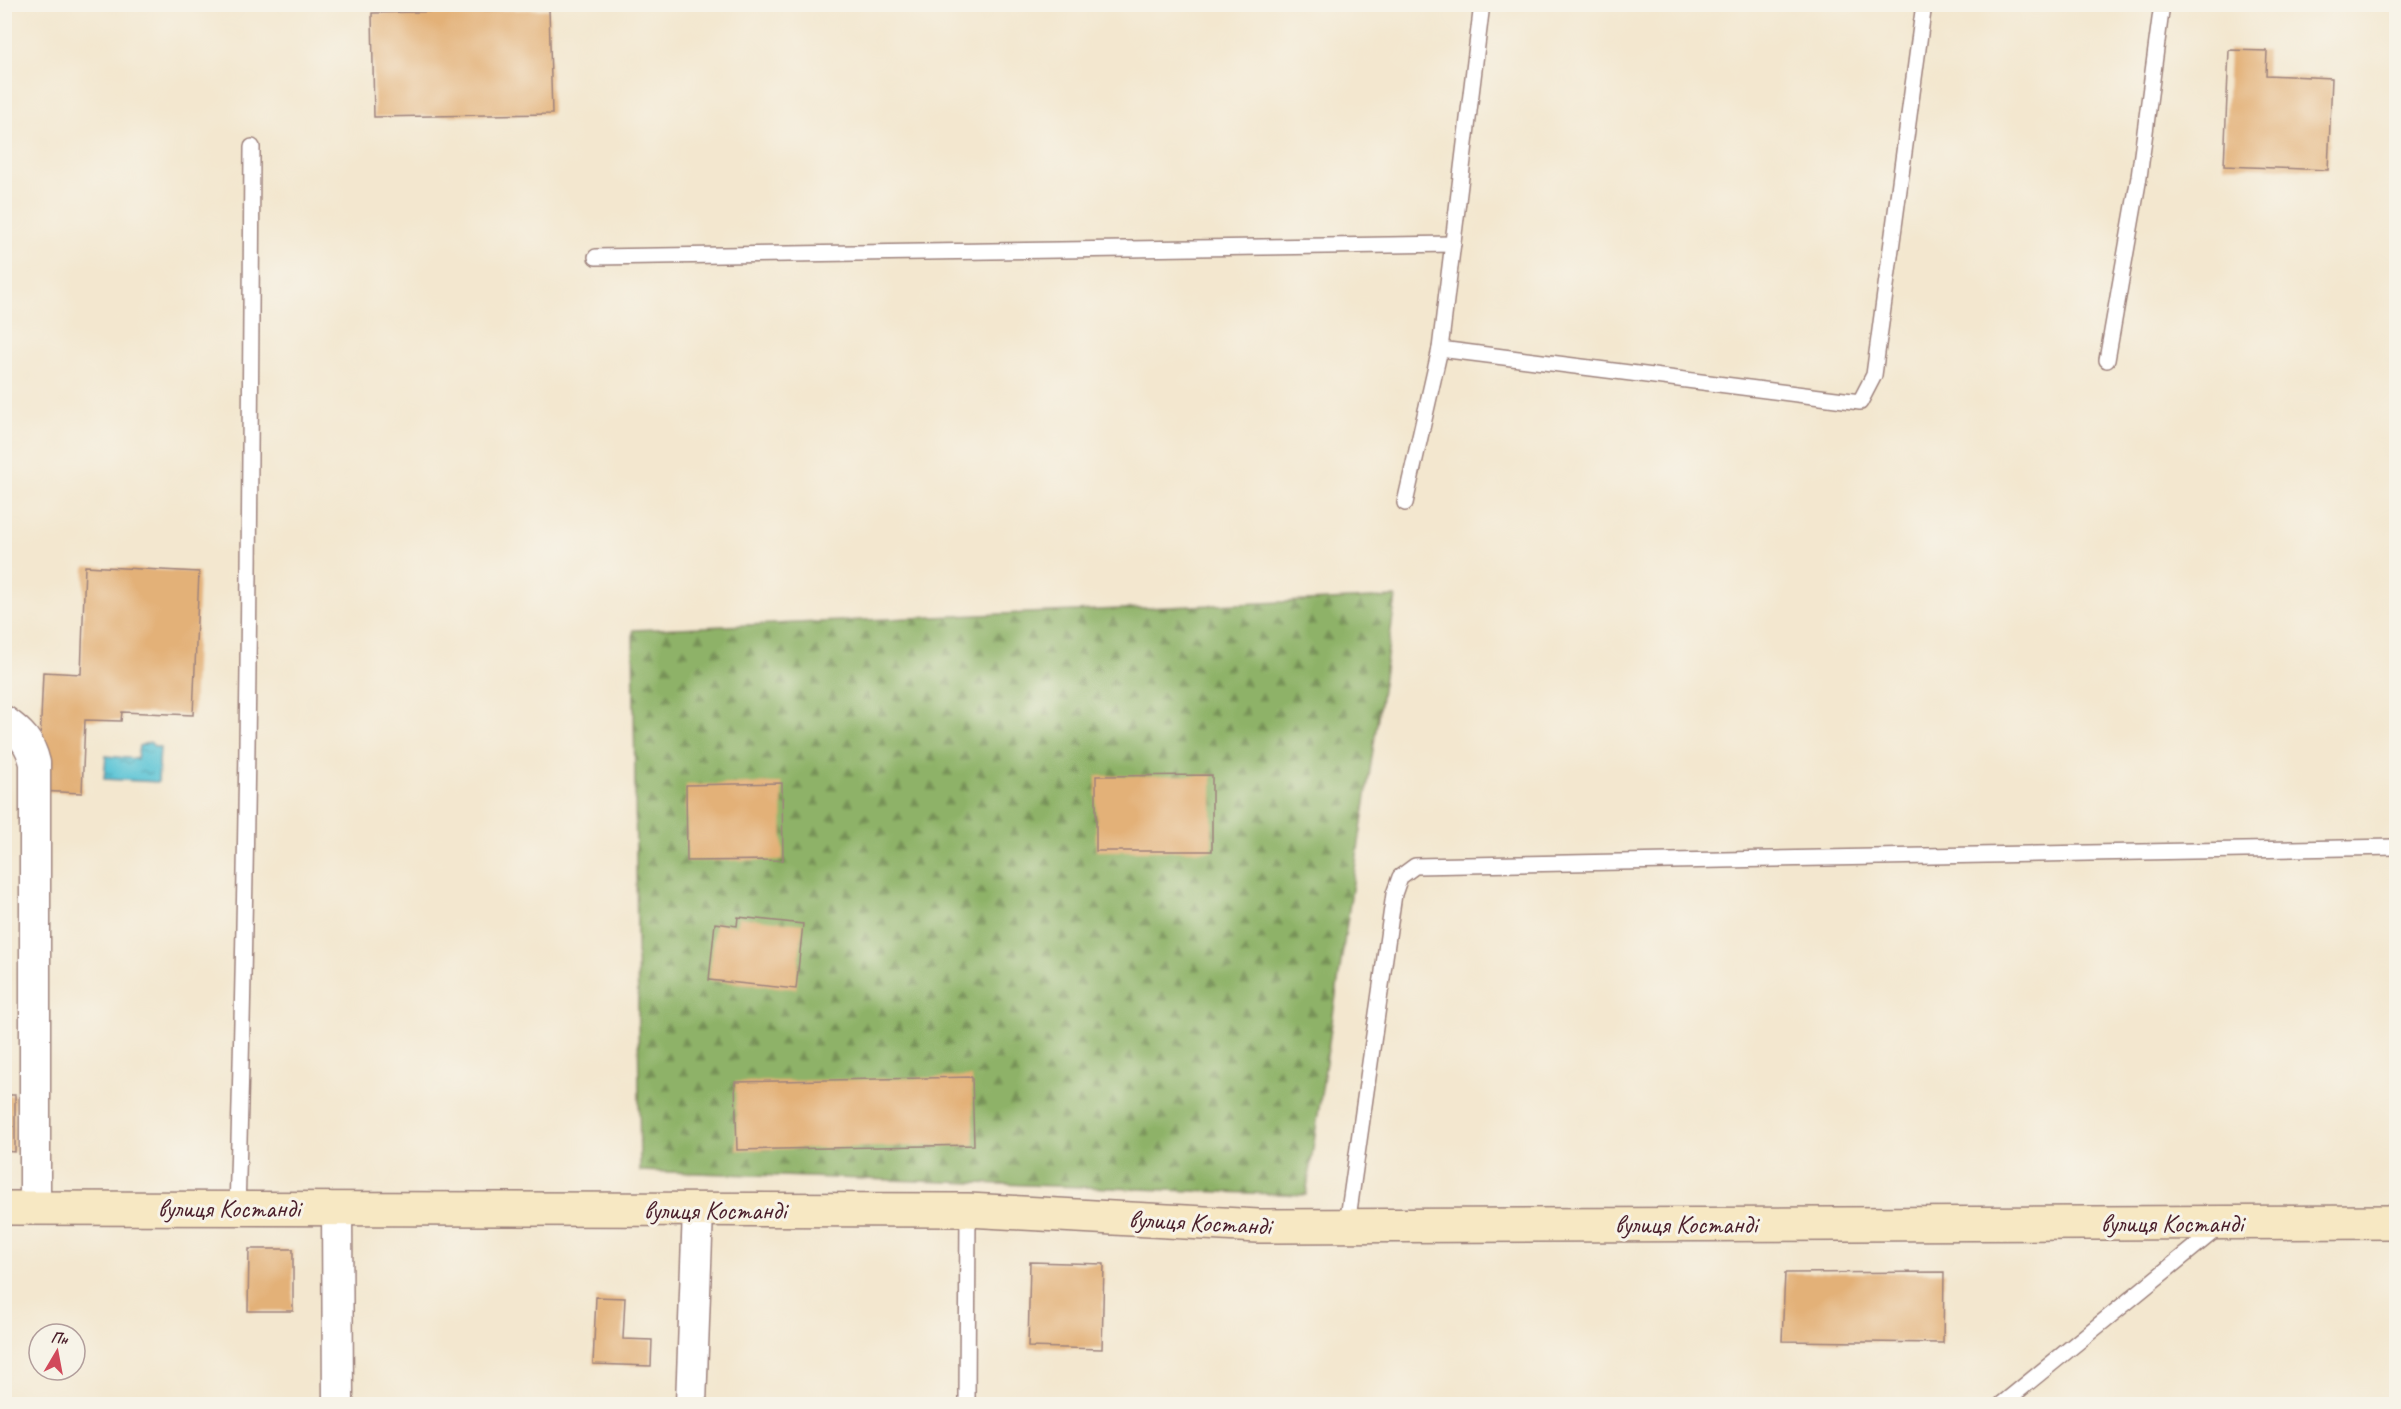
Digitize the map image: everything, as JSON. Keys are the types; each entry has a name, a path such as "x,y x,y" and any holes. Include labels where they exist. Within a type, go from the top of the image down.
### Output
{"street":[{"path":"4,721 20,732 31,746 35,763 20,1208"},
{"name":"вулиця Костанді","path":"20,1208 968,1210 1258,1226 2397,1222"},
{"path":"338,1208 338,1404"},
{"path":"691,1404 698,1210"}],"lane":[{"path":"1405,503 1440,349 1482,4"},
{"path":"1440,349 1860,402 1874,375 1924,4"},
{"path":"2107,360 2139,177 2162,4"},
{"path":"237,1209 244,971 249,627 252,147"},
{"path":"596,257 1453,244"},
{"path":"1347,1225 1394,894 1400,877 1414,866 2397,847"},
{"path":"967,1404 968,1210"},
{"path":"2002,1404 2225,1222"}],"green space":[{"path":"1396,597 1306,1195 640,1171 633,630"}],"water":[{"path":"150,742 155,747 160,747 158,782 104,779 106,756 137,759 139,746"}],"building":[{"path":"549,9 552,114 374,117 372,13"},
{"path":"2229,50 2267,51 2266,75 2332,78 2328,170 2224,166"},
{"path":"85,566 199,572 193,715 122,712 121,721 85,720 82,793 38,791 43,672 81,674"},
{"path":"1212,775 1212,851 1096,851 1096,776"},
{"path":"782,783 783,860 687,861 686,785"},
{"path":"738,917 803,924 796,989 709,980 715,923 737,926"},
{"path":"972,1077 974,1145 737,1150 735,1082"},
{"path":"4,1095 15,1095 15,1152 4,1151"},
{"path":"249,1249 293,1249 293,1311 248,1311"},
{"path":"1030,1262 1104,1264 1102,1349 1028,1347"},
{"path":"1944,1272 1943,1343 1782,1341 1785,1273"},
{"path":"596,1297 625,1298 623,1339 652,1340 651,1366 593,1364"}]}
